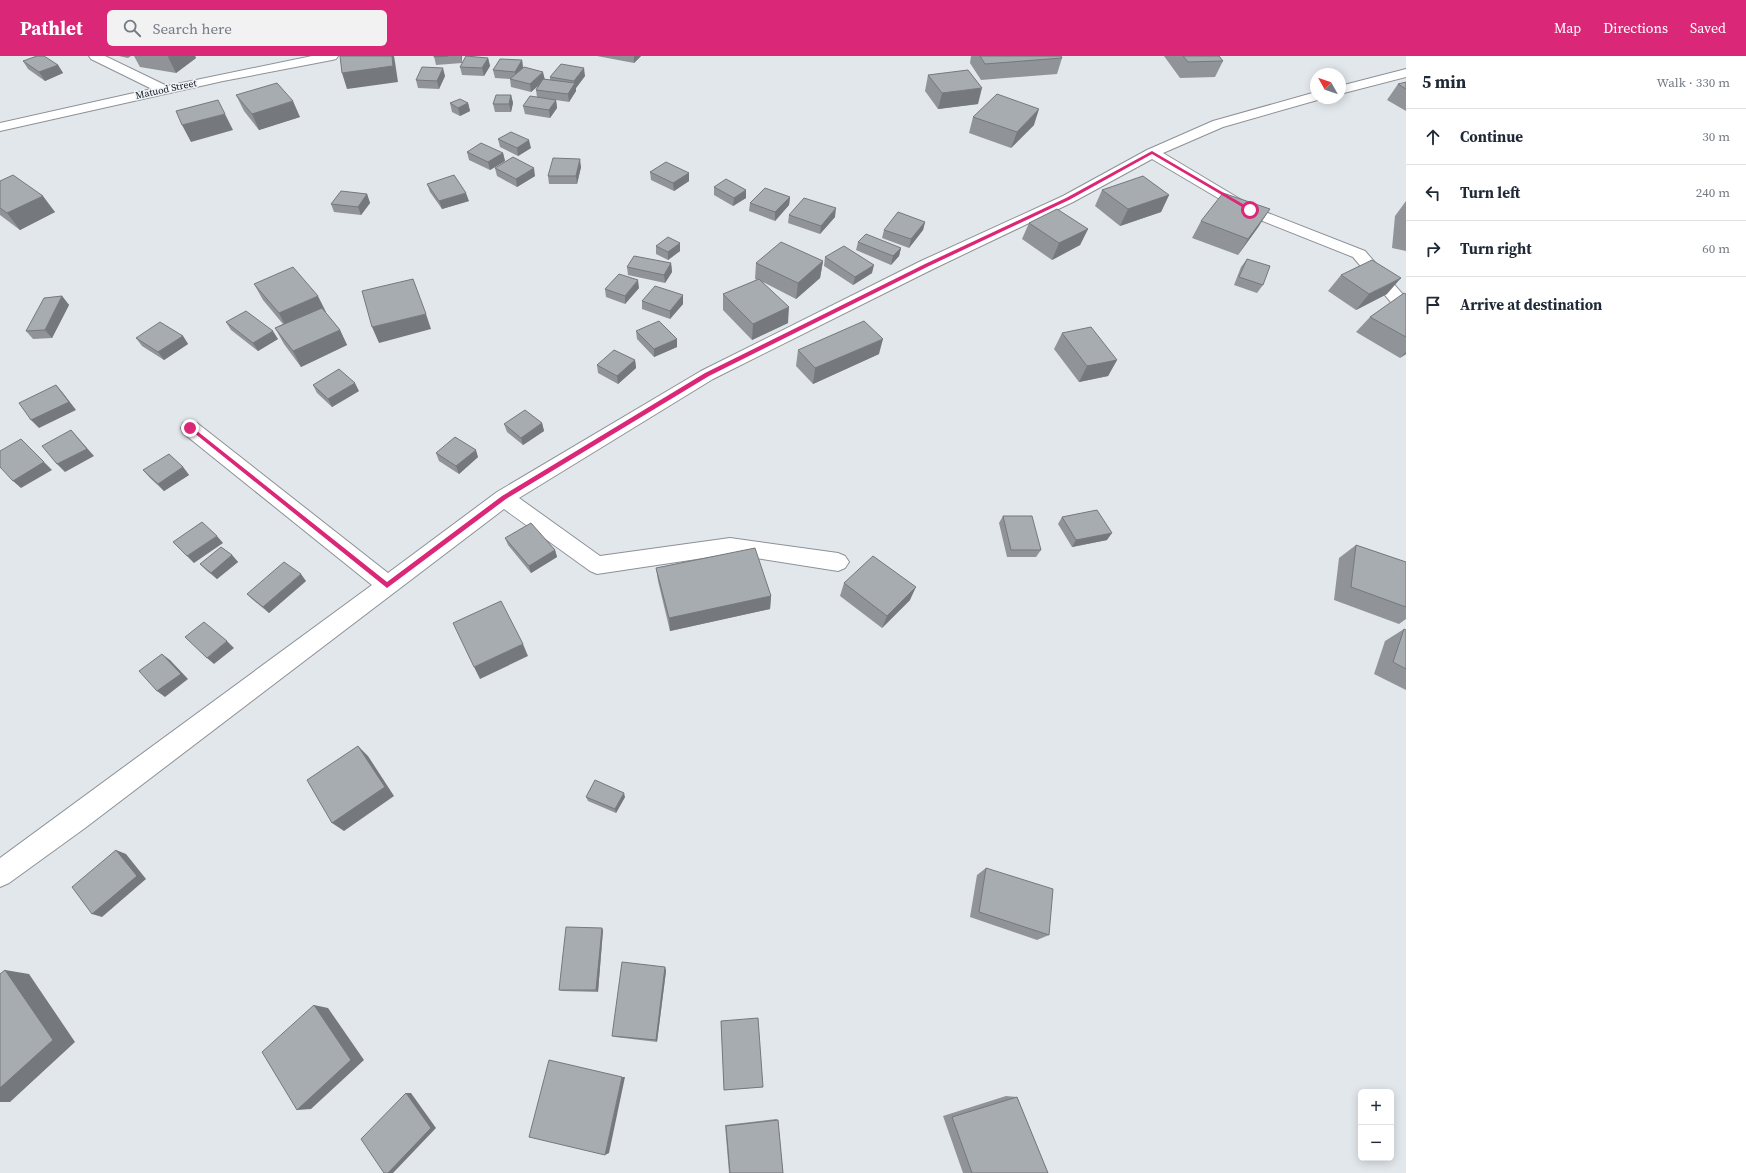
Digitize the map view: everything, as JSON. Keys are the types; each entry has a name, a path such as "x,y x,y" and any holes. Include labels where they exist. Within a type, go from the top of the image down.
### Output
{"street":[{"path":"95,56 165,90"},
{"name":"Matuod Street","path":"0,126 332,56"},
{"path":"1346,88 1406,73"},
{"path":"0,874 83,814 504,498 707,375 927,265 1068,199 1152,153 1218,124 1310,98"},
{"path":"1152,153 1250,210 1359,254 1406,309"},
{"path":"190,428 387,585"},
{"path":"504,498 597,565 730,546 838,562"}],"building":[{"path":"37,56 44,56 58,65 39,72 23,61"},
{"path":"340,56 392,56 393,66 342,73"},
{"path":"466,56 488,58 482,68 460,67"},
{"path":"980,56 1061,56 1062,58 985,64"},
{"path":"1183,56 1219,56 1223,61 1188,62"},
{"path":"500,59 522,60 515,72 493,70"},
{"path":"561,64 584,68 574,81 550,77"},
{"path":"422,67 443,68 437,81 416,80"},
{"path":"524,67 543,72 530,84 510,79"},
{"path":"968,70 982,88 942,93 928,75"},
{"path":"543,79 575,83 568,94 536,90"},
{"path":"1406,82 1406,89 1398,84"},
{"path":"277,83 293,101 252,114 236,95"},
{"path":"997,94 1039,109 1017,132 973,117"},
{"path":"496,95 511,95 509,104 493,104"},
{"path":"530,96 556,100 549,110 523,106"},
{"path":"460,99 468,103 458,108 450,103"},
{"path":"218,100 225,114 182,125 176,111"},
{"path":"511,132 529,140 517,148 498,139"},
{"path":"481,143 503,153 488,162 467,152"},
{"path":"513,157 534,168 516,179 495,168"},
{"path":"553,158 580,159 576,176 548,176"},
{"path":"666,162 689,173 673,183 650,172"},
{"path":"13,175 43,196 7,213 0,208 0,181"},
{"path":"454,175 466,193 439,201 427,184"},
{"path":"1143,176 1169,195 1128,209 1102,190"},
{"path":"726,179 746,190 734,198 714,187"},
{"path":"765,188 790,197 775,212 750,203"},
{"path":"341,191 367,194 358,207 331,204"},
{"path":"1223,193 1270,209 1248,239 1201,221"},
{"path":"804,198 836,208 821,226 789,215"},
{"path":"1057,209 1088,229 1059,243 1029,223"},
{"path":"898,212 925,222 911,239 884,230"},
{"path":"866,234 901,248 893,256 858,242"},
{"path":"668,237 680,243 668,252 656,246"},
{"path":"781,242 823,261 798,283 756,263"},
{"path":"844,246 874,265 855,277 825,257"},
{"path":"634,256 671,263 664,275 627,267"},
{"path":"1247,259 1270,266 1263,285 1239,277"},
{"path":"1372,260 1401,278 1369,294 1341,275"},
{"path":"293,267 318,296 279,313 254,284"},
{"path":"619,274 638,280 625,296 605,289"},
{"path":"413,279 426,314 372,327 362,291"},
{"path":"759,279 789,307 753,324 723,294"},
{"path":"655,286 683,295 670,311 642,301"},
{"path":"1404,293 1406,294 1406,337 1370,317"},
{"path":"62,296 45,330 26,331 44,298"},
{"path":"322,308 340,330 293,351 275,328"},
{"path":"246,311 273,331 253,343 226,322"},
{"path":"659,321 677,339 654,349 636,331"},
{"path":"864,321 883,339 815,368 798,350"},
{"path":"160,322 183,336 158,352 136,338"},
{"path":"1091,327 1117,360 1087,366 1062,333"},
{"path":"614,350 635,360 617,376 597,365"},
{"path":"339,369 355,383 328,399 313,385"},
{"path":"56,385 69,402 31,420 19,403"},
{"path":"525,410 542,423 521,438 504,424"},
{"path":"71,430 87,449 57,464 42,446"},
{"path":"455,437 476,450 456,466 436,453"},
{"path":"21,439 44,462 13,481 0,467 0,451"},
{"path":"169,454 183,467 158,484 143,470"},
{"path":"1097,510 1112,533 1076,540 1062,517"},
{"path":"1003,516 1032,516 1041,550 1011,550"},
{"path":"202,522 217,536 187,556 173,542"},
{"path":"531,523 555,550 529,566 505,538"},
{"path":"1356,545 1406,562 1406,607 1351,587"},
{"path":"221,547 232,555 211,573 200,564"},
{"path":"755,548 771,596 669,618 656,568"},
{"path":"873,556 916,587 887,616 844,583"},
{"path":"284,562 301,574 263,607 247,594"},
{"path":"501,601 523,644 474,667 453,623"},
{"path":"204,622 227,641 207,658 185,637"},
{"path":"1404,629 1406,630 1406,669 1393,662"},
{"path":"162,654 181,674 157,691 139,671"},
{"path":"358,746 385,787 332,823 307,780"},
{"path":"595,780 624,793 615,809 586,797"},
{"path":"116,850 137,876 92,914 72,887"},
{"path":"986,868 1053,889 1049,935 979,912"},
{"path":"566,927 602,928 596,990 559,990"},
{"path":"622,962 665,967 656,1040 612,1036"},
{"path":"5,970 53,1040 0,1088 0,974"},
{"path":"314,1005 351,1060 297,1110 262,1052"},
{"path":"758,1018 763,1087 724,1090 721,1021"},
{"path":"549,1060 622,1077 605,1155 529,1137"},
{"path":"406,1093 431,1128 388,1173 384,1173 361,1139"},
{"path":"1017,1097 1048,1173 972,1173 952,1117"},
{"path":"778,1120 783,1173 730,1173 726,1126"}],"route":[{"path":"190,428 387,585 504,498 707,375 927,265 1068,199 1152,153 1250,210"}]}
